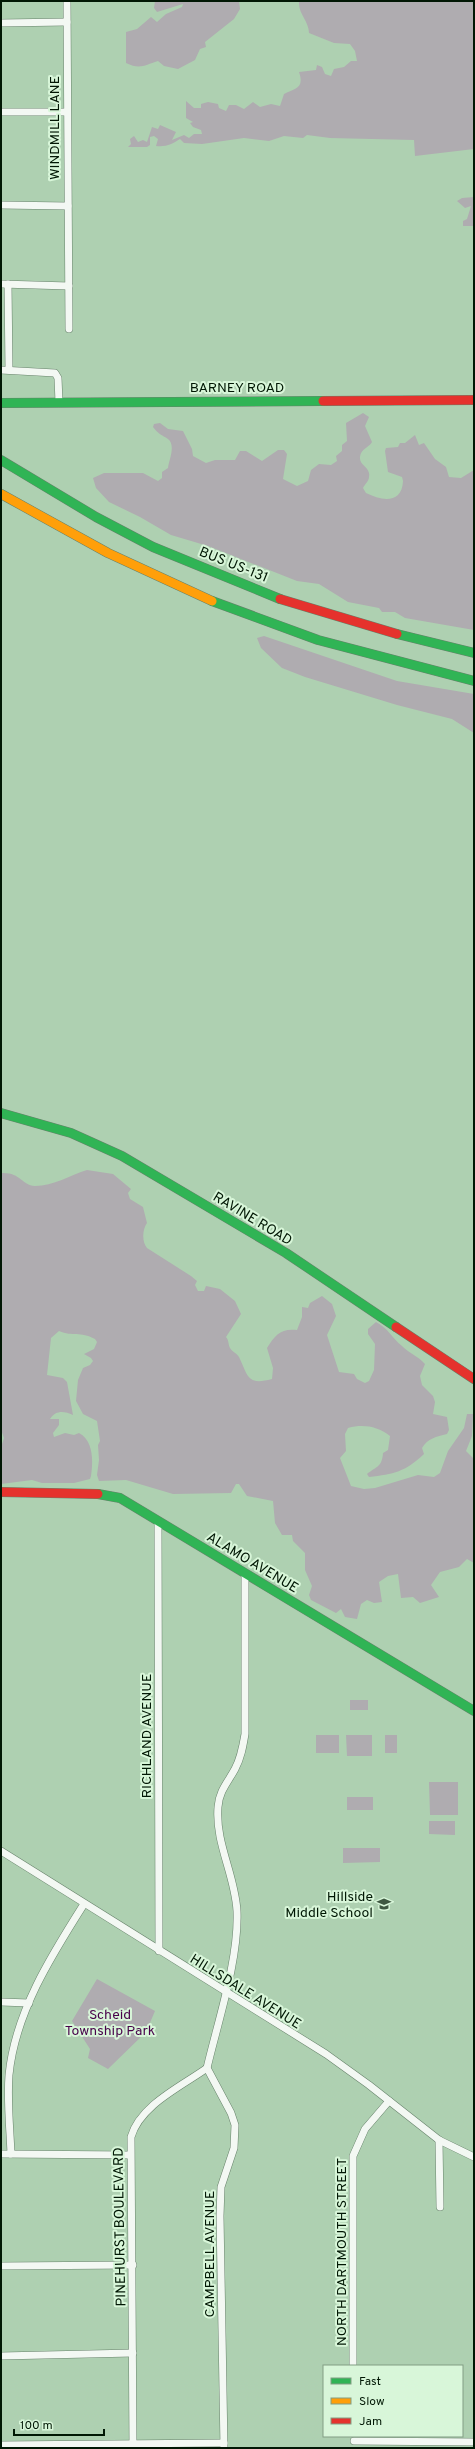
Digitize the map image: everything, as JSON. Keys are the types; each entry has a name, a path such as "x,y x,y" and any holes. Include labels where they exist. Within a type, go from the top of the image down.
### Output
{"main road":[{"name":"BARNEY ROAD","path":"1,403 474,400"},
{"name":"BUS US-131","path":"1,460 110,525 227,578 373,630 474,654"},
{"path":"1,494 99,548 226,605 295,632 367,655 474,681"},
{"name":"RAVINE ROAD","path":"1,1113 76,1135 122,1156 286,1253 474,1379"},
{"name":"ALAMO AVENUE","path":"1,1492 110,1495 158,1521 474,1711"}],"street":[{"name":"WINDMILL LANE","path":"67,1 69,329"},
{"path":"1,23 67,22"},
{"path":"1,112 67,112"},
{"path":"1,205 68,206"},
{"path":"59,402 58,378 55,373 5,370 5,284 69,286"},
{"name":"RICHLAND AVENUE","path":"158,1521 159,1951"},
{"path":"207,2068 235,1949 237,1910 234,1885 219,1833 218,1807 222,1790 240,1758 246,1734 245,1574"},
{"name":"HILLSDALE AVENUE","path":"1,1851 337,2062 439,2140 474,2157"},
{"path":"11,2154 9,2076 16,2038 29,2003 44,1971 84,1904"},
{"path":"1,2002 29,2003"},
{"name":"PINEHURST BOULEVARD","path":"132,2445 133,2265 130,2154 131,2137 134,2127 162,2100 207,2068"},
{"name":"CAMPBELL AVENUE","path":"207,2068 231,2112 236,2138 221,2187 220,2216 224,2446"},
{"name":"NORTH DARTMOUTH STREET","path":"353,2365 353,2156 365,2129 388,2101"},
{"path":"439,2140 440,2207"},
{"path":"1,2154 130,2154"},
{"path":"1,2266 133,2265"},
{"path":"1,2356 133,2353"},
{"path":"354,2442 446,2445 474,2442"},
{"path":"1,2445 224,2446"}],"green space":[{"path":"155,1 239,1 240,9 234,19 205,42 206,47 200,49 195,60 178,69 164,66 158,61 142,66 135,66 126,63 126,32 137,29 151,17 157,22 166,14 182,7 183,4 157,12 154,8"},
{"path":"299,1 474,1 474,149 415,156 414,140 330,138 307,135 303,138 284,136 269,141 244,138 202,144 184,143 180,139 169,145 163,146 156,146 158,139 154,136 150,137 150,145 147,147 128,147 131,144 130,139 134,136 138,142 143,140 147,142 152,127 158,129 160,125 176,132 172,140 184,135 189,138 194,134 202,134 201,130 193,127 190,123 193,122 186,118 186,101 194,108 201,108 201,104 208,102 218,104 219,108 226,111 229,105 236,105 244,109 253,102 260,107 271,104 280,106 284,94 300,85 301,82 299,72 316,70 317,65 322,67 325,74 331,76 334,69 344,67 351,61 357,61 355,51 350,44 334,43 309,33 309,29 300,10"},
{"path":"474,197 474,226 463,226 463,221 467,219 471,206 465,208 457,201 462,198"},
{"path":"363,413 369,417 365,426 372,442 363,450 360,457 361,463 367,469 369,474 368,480 363,488 366,493 384,499 390,499 399,494 402,488 402,477 388,472 385,451 386,448 398,447 400,443 405,443 415,435 419,445 424,443 435,459 446,467 449,477 461,478 474,470 474,630 405,618 395,612 382,612 379,608 348,602 319,584 297,581 208,546 171,535 140,517 109,502 96,488 93,478 104,473 143,473 158,481 162,478 162,472 168,468 172,445 168,439 158,433 153,427 154,424 160,423 168,429 183,431 192,449 193,456 206,463 215,460 235,460 240,451 246,451 262,461 278,450 284,450 287,454 283,479 297,486 308,481 311,470 319,464 331,465 337,461 336,456 342,451 342,445 347,441 346,423"},
{"path":"264,636 397,681 474,694 474,733 452,719 397,705 305,677 282,668 261,648 257,638"},
{"path":"87,1170 113,1174 131,1189 128,1193 130,1199 143,1207 147,1223 143,1232 143,1239 147,1248 197,1281 195,1285 198,1291 204,1291 206,1286 220,1289 235,1301 241,1314 226,1337 230,1348 238,1356 247,1374 253,1380 263,1381 272,1379 273,1368 267,1348 279,1333 287,1330 297,1330 302,1317 302,1307 308,1308 310,1303 322,1296 332,1304 336,1316 327,1335 339,1372 354,1374 357,1379 365,1383 369,1381 374,1370 375,1344 368,1334 368,1329 376,1322 384,1327 399,1343 425,1364 420,1376 422,1385 433,1396 435,1402 433,1414 447,1417 449,1430 447,1434 433,1438 427,1442 422,1448 424,1454 411,1465 399,1471 385,1475 369,1477 367,1474 380,1464 383,1453 388,1450 390,1436 380,1430 370,1427 359,1426 348,1428 345,1434 346,1451 340,1458 351,1486 364,1489 375,1488 418,1475 434,1477 440,1473 448,1451 464,1428 467,1414 473,1414 472,1436 466,1451 474,1459 474,1563 467,1559 459,1567 440,1572 431,1585 439,1597 420,1603 413,1597 401,1598 398,1574 388,1576 379,1582 382,1602 374,1603 367,1600 361,1604 357,1619 345,1617 341,1609 336,1613 311,1600 309,1595 312,1586 305,1570 305,1553 293,1541 292,1535 282,1535 275,1523 273,1501 247,1496 239,1484 236,1484 231,1493 173,1494 126,1480 99,1481 97,1475 99,1460 98,1445 100,1441 97,1421 83,1414 76,1401 78,1380 83,1368 90,1365 93,1361 84,1354 94,1349 97,1342 95,1339 85,1335 68,1334 59,1331 51,1338 47,1375 63,1378 67,1382 73,1415 60,1412 52,1416 50,1419 59,1419 59,1425 53,1433 54,1437 65,1433 74,1435 79,1433 84,1437 90,1446 92,1458 90,1479 74,1483 42,1483 32,1480 1,1484 1,1447 4,1438 1,1430 1,1173 13,1174 30,1185 42,1186"},
{"path":"350,1700 368,1700 368,1710 350,1710"},
{"path":"316,1735 339,1735 339,1753 316,1753"},
{"path":"346,1735 372,1735 372,1756 347,1756"},
{"path":"385,1735 397,1735 397,1753 385,1753"},
{"path":"429,1782 458,1782 458,1815 430,1815"},
{"path":"347,1797 373,1797 373,1810 347,1810"},
{"path":"429,1821 455,1821 455,1835 429,1834"},
{"path":"343,1848 380,1848 380,1862 343,1863"},
{"name":"Scheid Township Park","path":"97,1979 155,2011 146,2032 108,2069 88,2058 90,2049 72,2021"}],"traffic: fast":[{"path":"1,403 323,401"},
{"path":"1,460 96,517 153,547 280,599"},
{"path":"212,601 318,640 474,681"},
{"path":"397,634 474,653"},
{"path":"1,1113 71,1133 122,1156 286,1253 396,1327"},
{"path":"98,1494 120,1498 474,1711"}],"traffic: slow":[{"path":"1,494 108,553 212,601"}],"traffic: jam":[{"path":"323,401 474,400"},
{"path":"280,599 397,634"},
{"path":"396,1327 474,1379"},
{"path":"1,1492 98,1494"}],"place":[{"name":"Hillside Middle School","path":"384,1904"}]}
